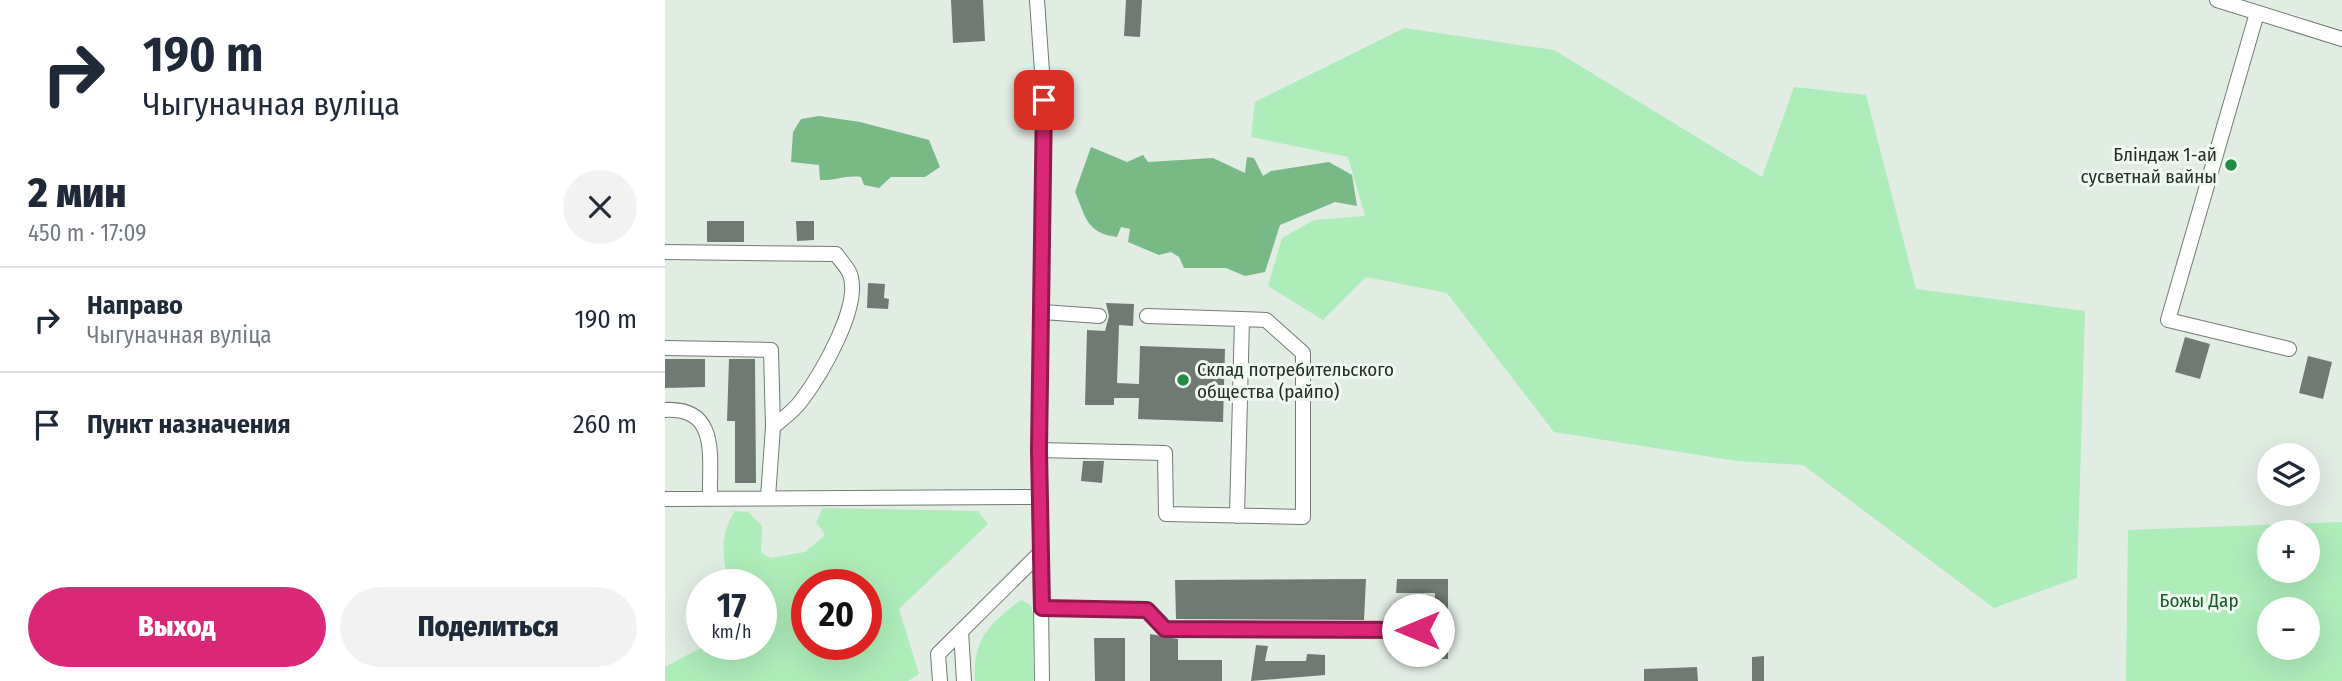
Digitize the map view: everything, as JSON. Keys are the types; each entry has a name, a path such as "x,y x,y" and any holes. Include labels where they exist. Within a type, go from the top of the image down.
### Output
{"street":[{"path":"1037,0 1044,100 1039,450 1042,681"},
{"path":"2217,0 2342,39"},
{"path":"2257,13 2168,320 2289,349"},
{"path":"665,252 836,254 850,273 852,293 847,313 831,351 800,403 773,427"},
{"path":"1043,312 1098,316"},
{"path":"1039,450 1165,453 1166,514 1303,517 1303,354 1266,320 1147,316"},
{"path":"1237,516 1242,319"},
{"path":"665,348 771,349 773,427 768,498"},
{"path":"665,410 690,412 702,421 708,436 710,498"},
{"path":"665,499 1039,497"},
{"path":"940,681 938,654 1040,553"},
{"path":"1042,608 1147,610 1165,629 1418,630"},
{"path":"961,631 964,681"}],"green space":[{"path":"1404,28 1554,50 1762,177 1794,87 1866,95 1916,289 2085,311 2077,578 1994,608 1803,465 1737,461 1554,432 1447,293 1366,277 1323,320 1268,286 1282,238 1314,220 1365,216 1348,157 1251,137 1255,102"},
{"path":"823,508 978,511 988,524 899,609 919,674 908,681 665,681 665,667 686,656 686,660 777,660 777,569 726,569 724,538 735,511 748,512 762,526 761,552 770,558 805,552 825,535 816,522"},
{"name":"Божы Дар","path":"2342,522 2342,681 2126,681 2128,530 2257,525 2257,583 2320,583 2320,523"},
{"path":"1021,600 1031,605 1033,614 1033,681 975,681 977,654 985,634"}],"shaded area":[{"path":"819,116 860,122 929,140 940,167 925,177 891,177 879,188 864,185 861,177 820,180 819,165 791,162 793,132 801,119"},
{"path":"1091,147 1127,162 1143,155 1148,162 1213,158 1245,173 1247,157 1254,158 1263,176 1271,171 1329,162 1352,175 1357,206 1335,202 1280,225 1265,272 1245,276 1226,268 1184,268 1179,257 1171,252 1159,255 1128,242 1130,229 1121,227 1117,237 1093,228 1075,192"}],"building":[{"path":"951,0 983,0 985,41 953,43"},
{"path":"1126,0 1142,0 1140,37 1124,36"},
{"path":"707,221 744,221 744,242 707,242"},
{"path":"796,221 814,221 814,240 797,241"},
{"path":"868,283 885,284 884,298 889,299 888,309 867,308"},
{"path":"1106,303 1134,304 1133,326 1119,325 1117,383 1139,384 1140,346 1225,349 1223,422 1138,419 1139,398 1114,398 1114,405 1085,405 1087,330 1105,331 1109,316"},
{"path":"2185,337 2210,344 2200,379 2175,372"},
{"path":"2308,356 2332,362 2323,399 2299,393"},
{"path":"665,359 705,359 705,387 665,388"},
{"path":"729,359 755,359 756,483 735,483 735,421 727,421"},
{"path":"1083,461 1104,461 1102,483 1081,481"},
{"path":"1366,579 1364,620 1176,619 1175,580"},
{"path":"1397,579 1448,579 1448,659 1435,659 1435,593 1396,593"},
{"path":"1150,634 1178,639 1178,660 1222,660 1222,681 1150,681"},
{"path":"1094,638 1125,638 1125,681 1095,681"},
{"path":"1256,645 1268,646 1265,661 1306,661 1307,654 1325,655 1325,675 1251,681"},
{"path":"1764,656 1764,681 1752,681 1752,657"},
{"path":"1697,667 1698,681 1644,681 1644,669"}],"place":[{"name":"Бліндаж 1-ай сусветнай вайны","path":"2231,165"},
{"name":"Склад потребительского общества (райпо)","path":"1183,380"}],"route":[{"path":"1044,100 1039,450 1042,608 1147,610 1154,621 1165,629 1418,630"}]}
